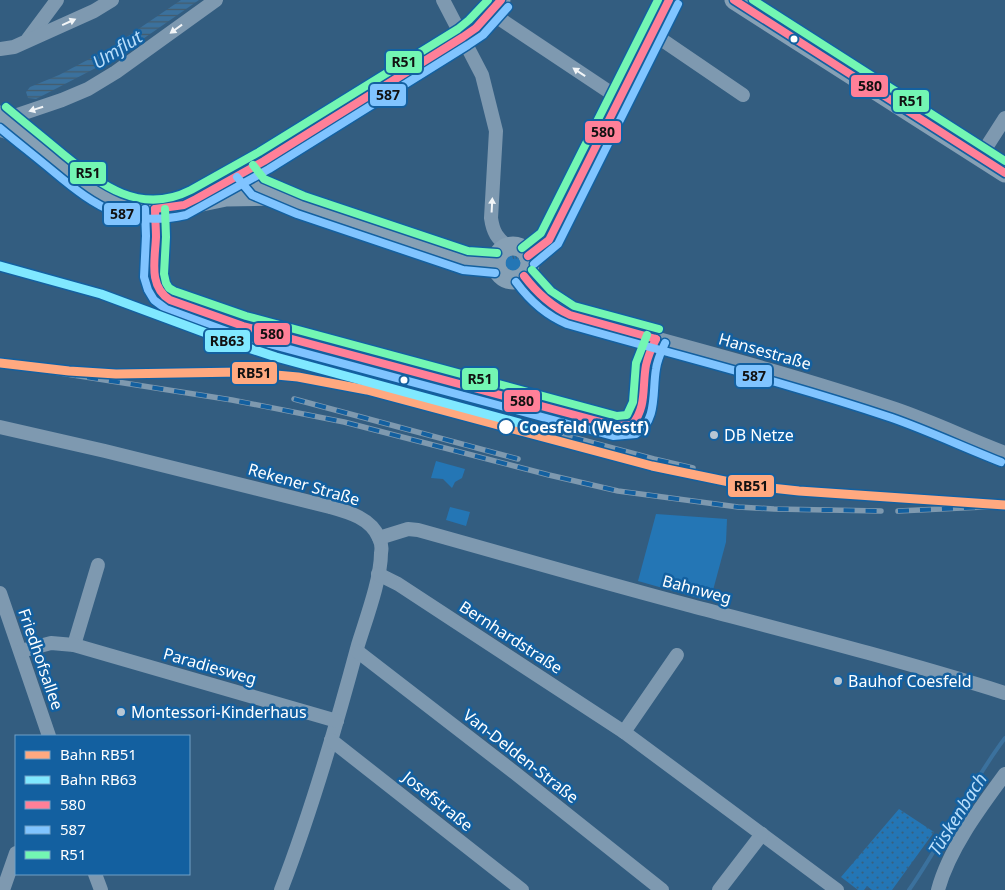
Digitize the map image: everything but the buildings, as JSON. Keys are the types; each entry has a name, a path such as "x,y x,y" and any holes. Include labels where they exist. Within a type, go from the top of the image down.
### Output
{"street":[{"path":"26,42 57,0"},
{"path":"0,49 14,47 26,42 94,11 112,0"},
{"path":"2,121 88,89 116,72 216,0"},
{"path":"443,0 482,75 496,131 491,218 496,237 508,247"},
{"path":"528,256 549,240 669,0"},
{"path":"734,0 1005,173"},
{"path":"184,205 245,171 463,38 476,28 496,6 620,99"},
{"path":"652,33 743,95"},
{"path":"980,157 1005,118"},
{"path":"2,121 29,139 88,187 114,202 141,209 171,208 226,197 278,196"},
{"path":"245,171 258,187 278,196 466,261 496,264"},
{"path":"513,246 522,249 528,256 529,267 524,276 519,278 509,279 500,273 496,264 498,255 508,247 513,246"},
{"name":"Hansestraße","path":"524,276 546,302 570,315 807,381 906,413 1005,453"},
{"name":"Rekener Straße","path":"0,428 105,451 330,506 354,514 362,519 370,525 379,538"},
{"name":"Bahnweg","path":"379,538 408,529 418,530 934,671 1005,693"},
{"path":"286,888 337,721 378,574 382,554 379,538"},
{"path":"74,645 98,565"},
{"name":"Bernhardstraße","path":"378,574 398,584 624,732 837,890"},
{"name":"Friedhofsallee","path":"0,593 49,735"},
{"name":"Paradiesweg","path":"21,651 51,643 74,645 337,721"},
{"name":"Van-Delden-Straße","path":"356,651 515,773 662,890"},
{"path":"624,732 676,655"},
{"name":"Josefstraße","path":"331,740 516,888"},
{"path":"938,890 944,870 950,859 987,798 1005,774"},
{"path":"720,890 762,834"},
{"path":"3,890 15,856"},
{"path":"96,875 101,890"}],"green space":[{"path":"510,255 516,255 521,260 519,269 510,271 505,266 505,260"},
{"path":"436,461 465,469 462,478 455,482 452,488 443,479 431,478"},
{"path":"450,507 470,512 466,526 446,520"},
{"path":"656,514 727,519 726,542 712,594 705,600 638,581"},
{"path":"899,809 934,832 892,890 872,890 867,886 864,890 858,890 841,877"}],"water":[{"name":"Umflut","path":"181,0 199,0 117,57 36,99 28,98 26,92 30,87 59,75 112,47"}],"waterway":[{"name":"Tüskenbach","path":"909,890 1005,738"}],"railway":[{"path":"22,367 232,400 344,422 618,491 738,507 881,511"},
{"path":"294,399 518,459"},
{"path":"530,426 693,468"},
{"path":"898,511 1005,506"}],"rail line":[{"name":"RB63","path":"0,266 101,294 276,357 530,426"},
{"name":"RB51","path":"0,363 116,374 242,372 298,377 367,390 652,466 744,485 799,491 1005,505"}],"transit line":[{"name":"R51","path":"6,107 77,166 107,186 138,198 155,200 172,197 191,190 259,152 458,29 488,0"},
{"name":"580","path":"155,209 184,205 264,161 463,37 476,28 501,0"},
{"name":"R51","path":"522,248 541,233 658,0"},
{"name":"580","path":"528,256 549,240 669,0"},
{"name":"580","path":"734,0 1005,173"},
{"name":"R51","path":"753,0 1005,161"},
{"name":"587","path":"534,264 558,244 678,4"},
{"name":"587","path":"0,128 84,196 99,205 130,217 147,219 186,215 269,169 468,45 483,35 508,7"},
{"name":"R51","path":"253,165 264,179 304,196 468,251 497,253"},
{"name":"587","path":"237,177 252,195 297,214 463,270 495,273"},
{"name":"587","path":"145,209 144,277 148,290 154,300 166,309 240,336 613,436 636,434 648,421 653,404 659,356 665,343"},
{"name":"580","path":"155,209 154,272 158,287 170,300 243,326 616,426 632,425 637,418 642,404 646,365 656,339"},
{"name":"R51","path":"165,209 164,274 166,283 174,291 246,316 617,416 627,415 633,402 636,363 647,335"},
{"name":"R51","path":"532,270 551,291 574,306 659,329"},
{"name":"580","path":"524,276 545,298 557,308 570,315 656,339"},
{"name":"587","path":"516,282 538,307 567,324 852,405 906,423 1001,462"}],"place":[{"name":"Coesfeld (Westf)","path":"506,427"},
{"name":"DB Netze","path":"714,435"},
{"name":"Bauhof Coesfeld","path":"838,681"},
{"name":"Montessori-Kinderhaus","path":"121,712"}]}
